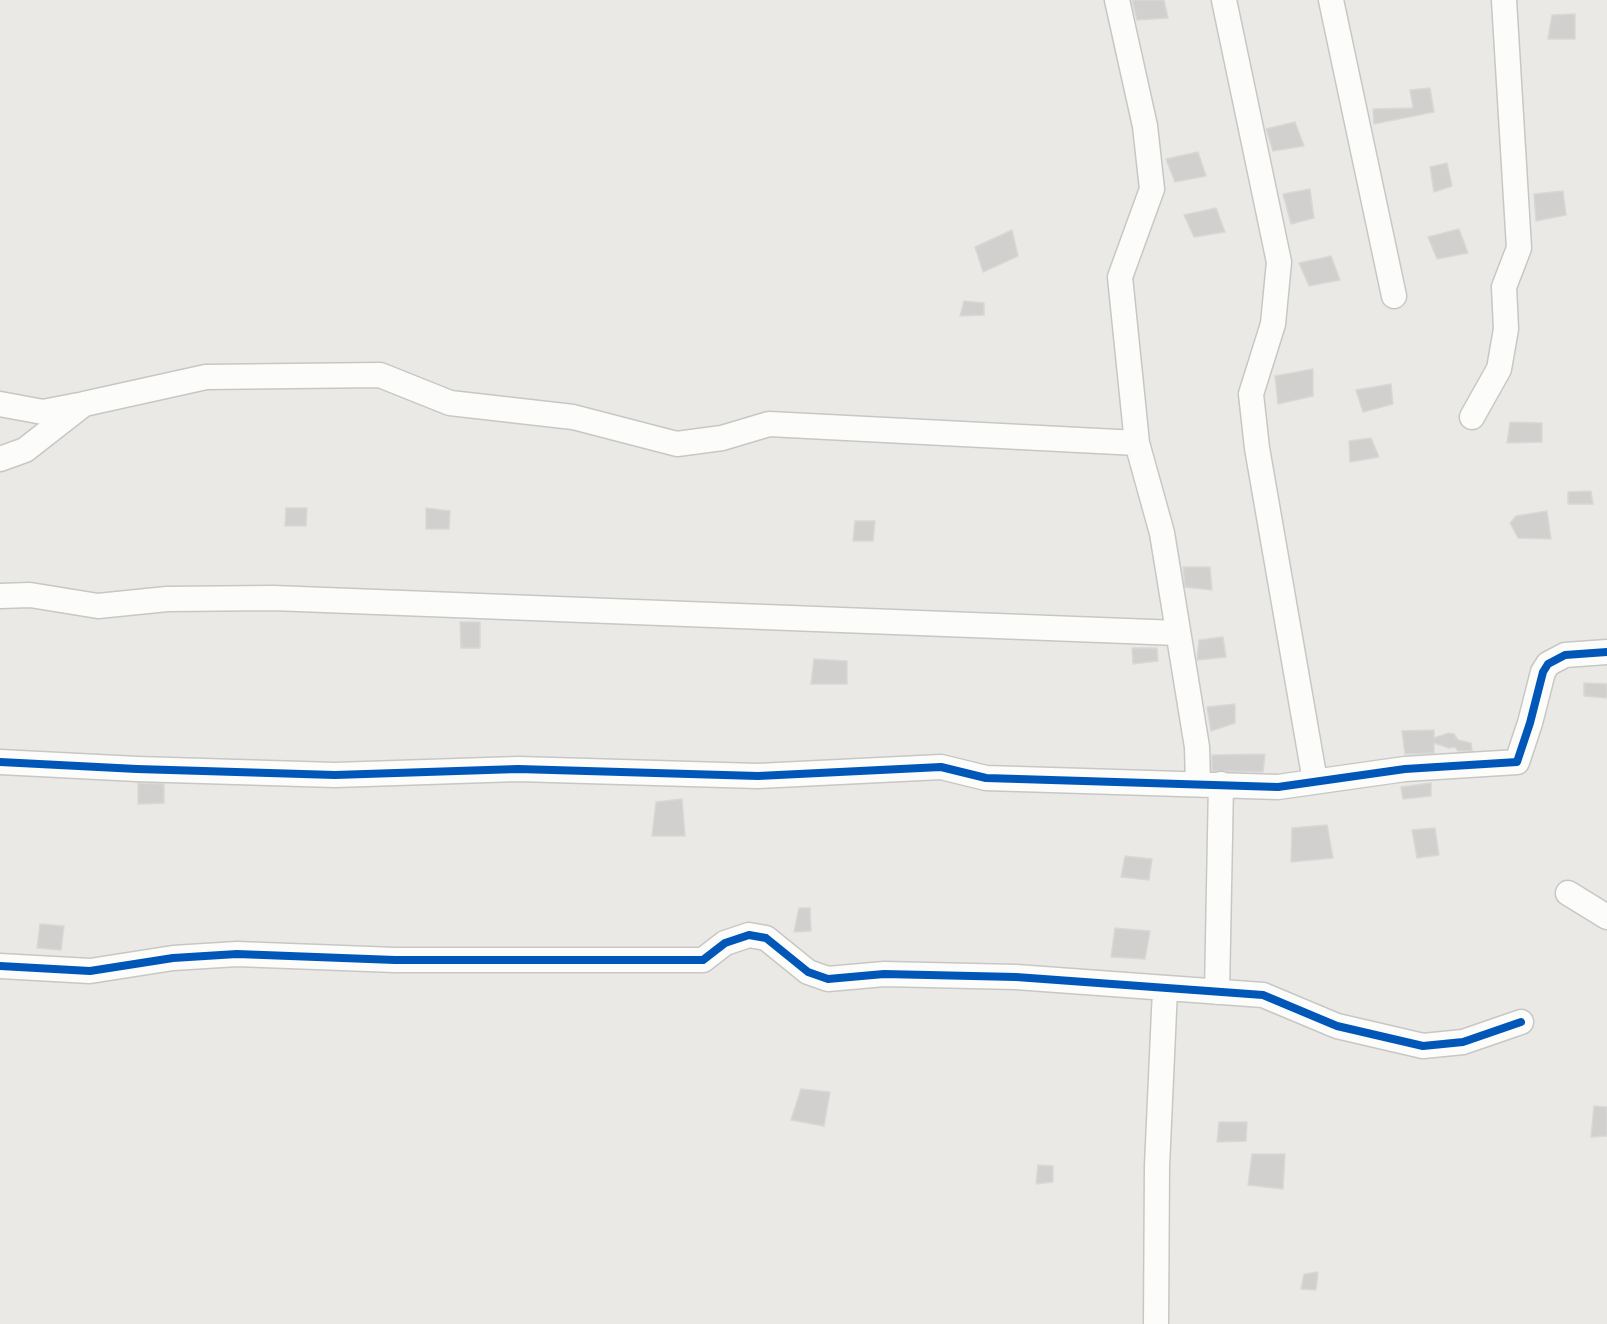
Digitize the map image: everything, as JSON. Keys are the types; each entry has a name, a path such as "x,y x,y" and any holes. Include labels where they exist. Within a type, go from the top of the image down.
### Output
{"street":[{"path":"1117,0 1145,126 1152,189 1120,277 1137,443 1162,533 1197,747 1210,784 1217,992"},
{"path":"1224,0 1279,262 1273,324 1251,394 1257,448 1316,781"},
{"path":"1331,0 1394,296"},
{"path":"1472,417 1499,369 1506,329 1504,287 1519,249 1504,0"},
{"path":"0,404 43,412 206,377 380,375 450,403 573,417 677,444 722,438 769,424 1137,443"},
{"path":"0,459 25,450 84,404"},
{"path":"0,596 30,595 98,606 167,599 273,597 1178,633"},
{"path":"0,762 335,775 518,769 758,776 941,767 986,778 1278,787 1405,769 1517,762 1543,672 1548,664 1565,655 1607,652"},
{"path":"1568,893 1607,917"},
{"path":"0,966 90,971 173,958 237,954 395,960 703,960 725,943 748,935 766,938 808,972 828,978 884,974 1016,977 1263,995 1337,1026 1422,1046 1463,1042 1521,1022"},
{"path":"1156,1324 1157,1166 1165,989"}],"building":[{"path":"1132,0 1164,0 1168,18 1137,20"},
{"path":"1575,14 1575,39 1548,39 1552,15"},
{"path":"1430,88 1434,112 1374,124 1373,109 1413,108 1410,90"},
{"path":"1295,122 1304,146 1273,151 1266,129"},
{"path":"1198,152 1206,176 1175,182 1166,159"},
{"path":"1447,163 1452,186 1434,192 1430,167"},
{"path":"1310,189 1314,218 1291,224 1283,194"},
{"path":"1563,191 1566,215 1536,221 1534,194"},
{"path":"1216,208 1225,232 1194,237 1184,215"},
{"path":"1459,229 1468,253 1437,259 1428,237"},
{"path":"1012,230 1018,256 983,272 975,247"},
{"path":"1331,256 1340,280 1309,286 1299,263"},
{"path":"964,301 984,303 984,315 960,316"},
{"path":"1313,369 1313,396 1278,404 1275,376"},
{"path":"1391,384 1393,404 1363,412 1356,390"},
{"path":"1510,422 1542,423 1542,442 1507,443"},
{"path":"1371,438 1379,457 1350,462 1349,441"},
{"path":"1591,491 1593,504 1568,504 1568,492"},
{"path":"286,508 307,508 306,526 285,526"},
{"path":"426,508 450,511 449,529 426,529"},
{"path":"1547,511 1551,539 1518,538 1510,523 1516,516"},
{"path":"855,521 875,521 873,541 853,541"},
{"path":"1183,567 1210,567 1212,590 1185,587"},
{"path":"460,622 480,622 480,648 461,648"},
{"path":"1223,637 1226,657 1197,660 1199,640"},
{"path":"1132,648 1157,648 1158,661 1133,664"},
{"path":"814,659 847,661 847,684 811,684"},
{"path":"1584,683 1607,684 1607,698 1584,696"},
{"path":"1235,704 1235,723 1211,731 1207,707"},
{"path":"1434,730 1434,738 1449,733 1454,734 1458,740 1471,743 1472,751 1458,751 1455,747 1449,748 1434,743 1434,753 1405,754 1402,731"},
{"path":"1265,754 1263,772 1212,771 1212,755"},
{"path":"138,783 164,784 164,803 138,804"},
{"path":"1431,783 1431,796 1403,799 1401,787"},
{"path":"682,799 685,836 652,836 656,802"},
{"path":"1327,825 1333,858 1291,862 1292,828"},
{"path":"1435,828 1439,855 1417,858 1412,830"},
{"path":"1125,856 1152,859 1149,880 1121,877"},
{"path":"799,908 810,908 811,931 794,932"},
{"path":"40,924 64,926 61,950 37,948"},
{"path":"1115,928 1150,931 1145,959 1111,957"},
{"path":"801,1089 830,1092 824,1126 791,1120"},
{"path":"1594,1106 1607,1107 1607,1136 1591,1137"},
{"path":"1219,1122 1247,1122 1246,1141 1217,1142"},
{"path":"1252,1154 1285,1154 1283,1189 1248,1185"},
{"path":"1038,1165 1053,1166 1053,1182 1036,1184"},
{"path":"1318,1272 1316,1290 1301,1289 1304,1274"}],"cycle path":[{"path":"0,762 335,775 518,769 758,776 941,767 986,778 1278,787 1405,769 1517,762 1543,672 1548,664 1565,655 1607,652"},
{"path":"0,966 90,971 173,958 237,954 395,960 703,960 725,943 749,935 766,938 808,972 828,979 884,974 1016,977 1263,995 1337,1026 1423,1046 1463,1042 1521,1022"}]}
